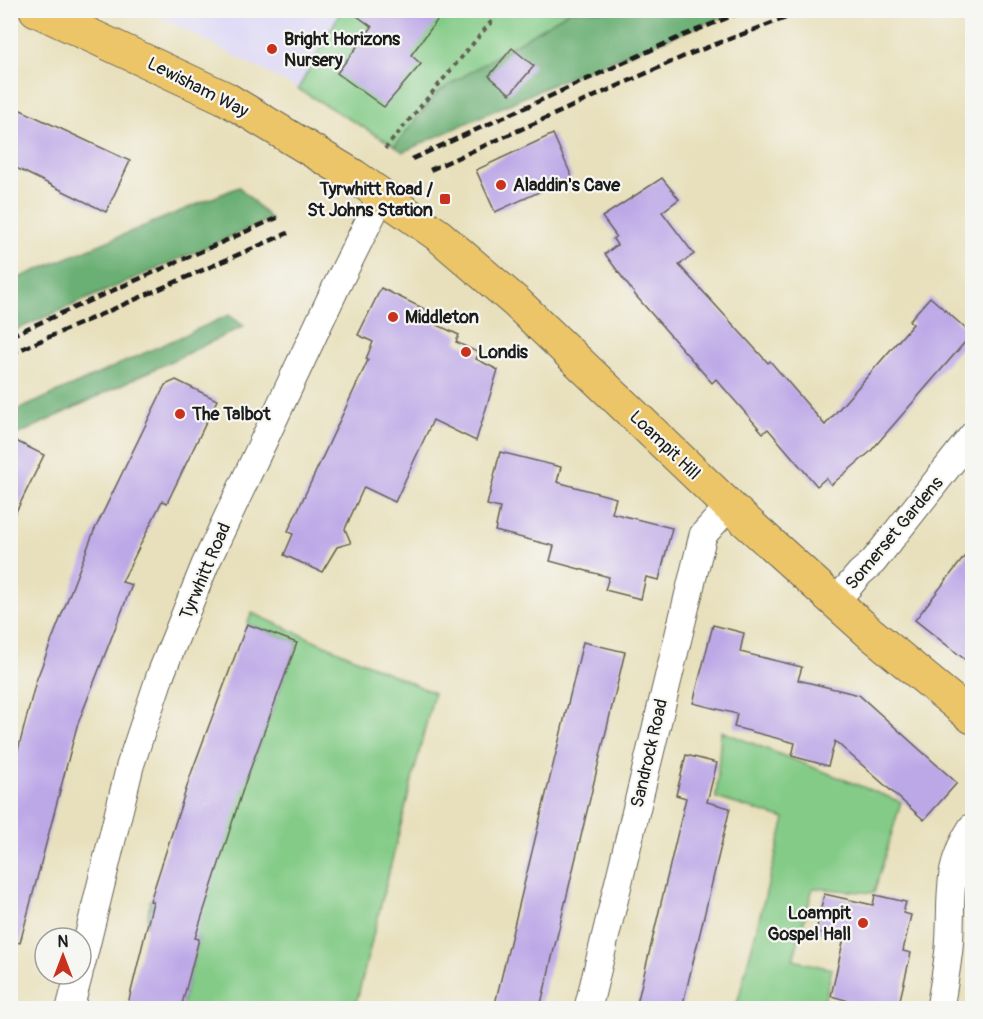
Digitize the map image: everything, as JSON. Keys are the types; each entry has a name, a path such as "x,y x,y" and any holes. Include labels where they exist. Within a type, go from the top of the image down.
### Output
{"highway":[{"name":"Lewisham Way","path":"36,10 225,98 354,176"},
{"name":"Loampit Hill","path":"354,176 484,273 729,506 868,632 972,717"}],"street":[{"name":"Tyrwhitt Road","path":"91,926 130,766 160,676 205,565 336,285 382,195"},
{"name":"Somerset Gardens","path":"836,601 888,544 972,436"},
{"name":"Sandrock Road","path":"588,1008 703,535 729,506"},
{"path":"940,1008 949,948 951,879 954,861 972,827"},
{"path":"70,1008 76,986"}],"path":[{"path":"385,149 501,10"}],"shaded area":[{"name":"Bright Horizons Nursery","path":"149,11 341,11 298,89"}],"green space":[{"path":"341,11 570,11 438,92 395,146 298,89"},
{"path":"570,11 738,11 564,79 403,152 395,146 438,92"},
{"path":"239,187 271,219 11,332 11,281"},
{"path":"229,315 244,326 11,438 11,413"},
{"path":"252,613 434,693 355,1008 181,1008 199,939 147,926 150,901 243,790 191,773 200,750 250,769 297,643 247,624"},
{"path":"721,731 901,802 874,893 813,888 793,960 832,969 823,1008 736,1008 785,819 716,798"}],"building":[{"path":"349,10 445,10 411,55 421,64 384,107 337,73 372,27"},
{"path":"512,48 534,66 510,94 489,76"},
{"path":"10,105 130,161 106,212 10,165"},
{"path":"553,134 572,177 495,212 476,170"},
{"path":"662,178 679,199 662,212 694,254 679,265 768,363 770,361 825,425 913,324 909,321 930,297 972,334 870,452 831,485 826,478 817,486 768,429 763,433 716,379 712,383 636,296 605,254 617,245 613,239 616,236 602,217"},
{"path":"381,288 439,316 435,324 459,335 456,342 479,353 476,359 498,370 476,441 433,420 395,502 364,487 345,529 351,543 337,547 322,572 284,555 293,534 288,531 368,360 366,359 373,342 358,335"},
{"path":"176,380 217,400 167,503 162,501 122,582 132,585 77,726 20,943 10,941 10,781 36,681 94,531 165,385"},
{"path":"10,438 44,455 10,524"},
{"path":"500,452 561,467 557,482 616,498 612,513 672,528 659,580 646,577 641,599 605,590 609,577 550,561 554,546 495,531 500,508 487,505"},
{"path":"972,547 972,665 915,620"},
{"path":"247,624 297,643 245,783 195,938 199,939 181,1008 127,1008 153,902 150,901 192,771"},
{"path":"713,625 744,633 740,652 802,667 798,680 859,695 957,783 924,820 835,741 828,766 792,756 795,743 734,727 737,714 693,703"},
{"path":"583,642 625,652 540,1008 494,1008"},
{"path":"686,755 717,763 707,802 730,808 682,1008 636,1008 686,798 676,795"},
{"path":"824,894 873,905 875,895 906,902 903,913 911,915 903,951 911,953 898,1008 847,1008 849,1001 831,996 844,938 816,932"}],"railway":[{"path":"412,159 682,36 747,10"},
{"path":"430,170 687,55 807,10"},
{"path":"10,336 281,216"},
{"path":"10,354 288,233"}],"place":[{"name":"Bright Horizons Nursery","path":"272,49"},
{"name":"Aladdin's Cave","path":"501,185"},
{"name":"Tyrwhitt Road / St Johns Station","path":"445,199"},
{"name":"Middleton","path":"393,317"},
{"name":"Londis","path":"466,352"},
{"name":"The Talbot","path":"180,414"},
{"name":"Loampit Gospel Hall","path":"863,923"}]}
